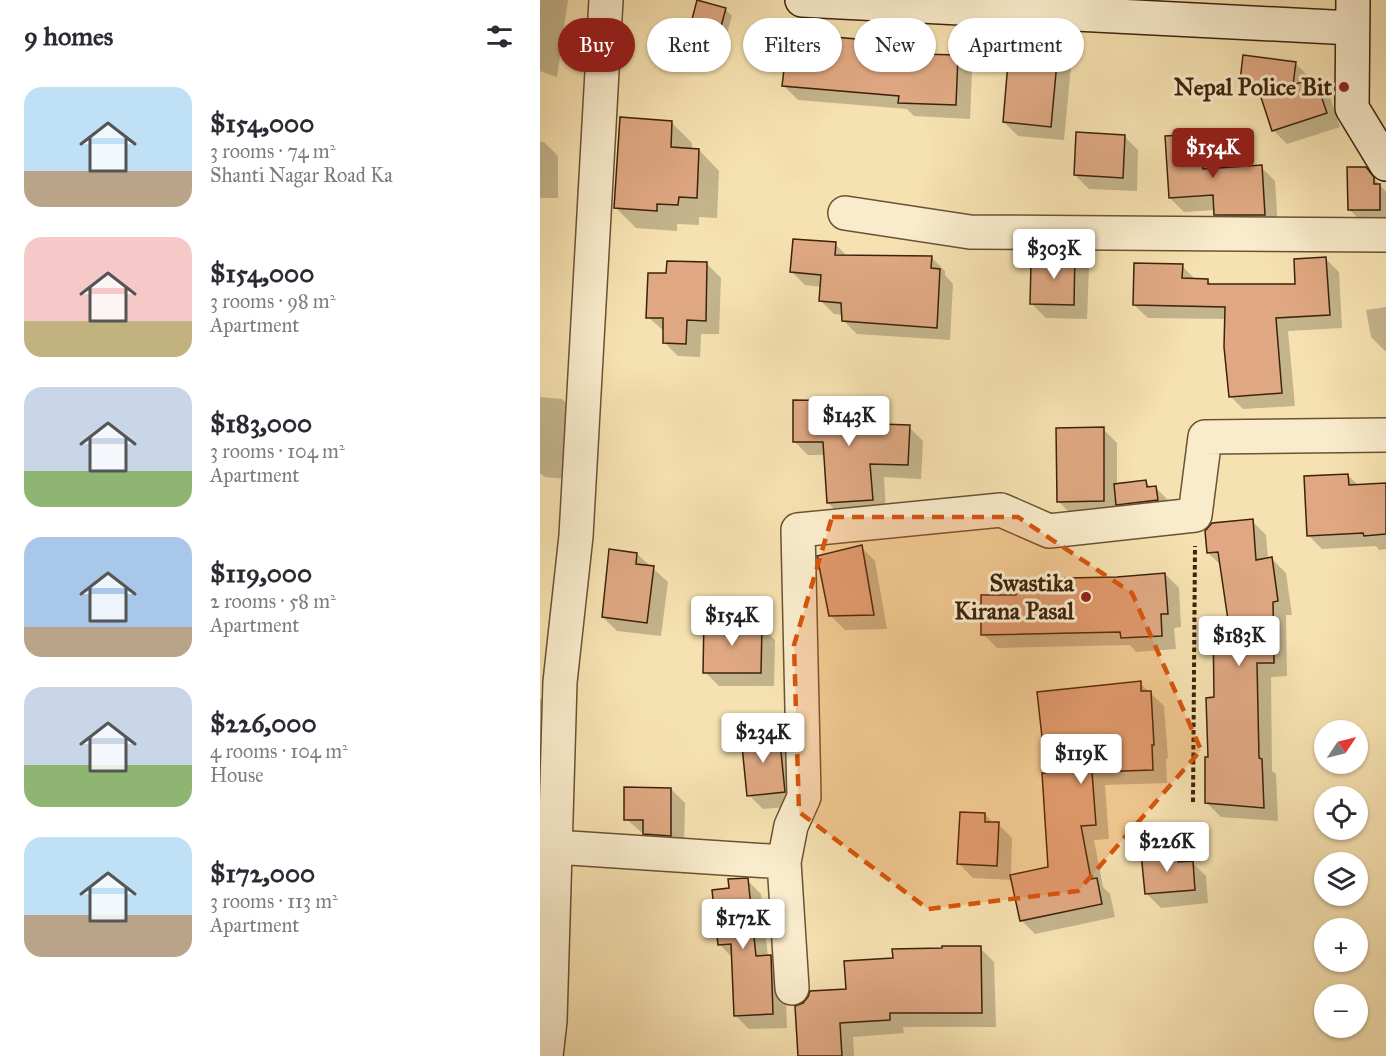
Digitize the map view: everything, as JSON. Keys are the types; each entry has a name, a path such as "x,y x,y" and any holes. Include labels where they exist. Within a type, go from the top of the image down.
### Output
{"street":[{"path":"546,1056 550,1021 560,682 576,536 606,0"},
{"path":"802,0 1352,14 1352,108 1386,164"},
{"path":"845,213 970,232 1386,235"},
{"path":"792,988 784,862 791,826 804,797 798,530 1001,510 1049,531 1195,515 1205,437 1386,435"},
{"path":"555,847 784,862"}],"path":[{"path":"1193,802 1195,515"}],"highlighted area":[{"path":"832,517 1018,517 1132,593 1201,750 1078,891 928,909 799,812 794,645"}],"building":[{"path":"697,0 726,8 723,18 692,18"},
{"path":"842,38 854,39 854,72 936,72 936,54 948,55 948,72 957,72 956,105 898,103 899,96 782,86 784,72 842,72"},
{"path":"1243,55 1296,62 1293,85 1315,78 1327,113 1272,131 1256,82 1240,81"},
{"path":"1007,72 1056,72 1051,127 1003,122"},
{"path":"620,117 672,121 671,147 699,149 697,198 679,197 678,205 657,204 657,211 614,208"},
{"path":"1076,132 1125,135 1123,178 1074,175"},
{"path":"1201,134 1203,169 1262,165 1265,215 1214,215 1213,195 1169,198 1165,136"},
{"path":"1347,167 1366,167 1374,177 1374,184 1380,184 1380,210 1348,210"},
{"path":"793,239 836,242 835,255 932,256 931,268 940,269 937,328 842,321 841,303 819,301 821,275 790,272"},
{"path":"1044,251 1075,252 1074,305 1030,304 1031,264 1044,264"},
{"path":"1326,257 1330,315 1276,318 1282,393 1229,397 1224,347 1225,307 1133,305 1134,263 1183,264 1182,278 1208,279 1208,284 1295,284 1294,259"},
{"path":"667,261 707,262 706,321 687,320 686,344 663,343 663,318 646,318 648,273 666,273"},
{"path":"793,400 849,401 848,423 910,425 908,465 870,464 873,500 827,503 823,442 793,442"},
{"path":"1104,427 1104,501 1057,502 1056,428"},
{"path":"1348,474 1349,485 1386,483 1386,534 1307,536 1304,476"},
{"path":"1146,480 1147,487 1156,486 1158,500 1116,505 1114,484"},
{"path":"1253,519 1256,560 1272,557 1278,601 1273,602 1274,663 1257,663 1259,758 1262,759 1264,808 1205,803 1205,757 1208,757 1206,698 1214,697 1213,621 1228,620 1218,552 1207,553 1205,531 1212,523"},
{"path":"862,545 874,615 829,616 817,556"},
{"path":"609,549 637,553 636,564 654,566 647,623 602,617"},
{"path":"1165,573 1168,614 1161,614 1162,636 1121,638 1120,632 981,635 981,595 1016,595 1016,586 1065,585 1065,578"},
{"path":"704,617 738,618 738,624 762,625 761,673 703,673"},
{"path":"1141,681 1141,691 1151,691 1153,770 1092,772 1096,825 1081,826 1091,879 1097,878 1102,904 1020,921 1010,875 1048,867 1042,773 1046,773 1037,692"},
{"path":"779,732 785,792 747,796 741,736"},
{"path":"624,787 671,788 671,836 643,834 643,820 624,820"},
{"path":"960,812 985,813 985,822 999,822 997,866 957,864"},
{"path":"1177,850 1178,862 1193,861 1195,890 1145,894 1141,853"},
{"path":"748,878 756,956 771,955 773,1014 734,1016 731,944 718,945 712,890 729,888 728,879"},
{"path":"942,946 981,946 982,1013 890,1013 890,1020 840,1023 842,1056 798,1056 795,1006 803,1003 810,991 846,989 844,961 893,958 892,949 942,948"}],"place":[{"name":"Nepal Police Bit","path":"1344,87"},
{"name":"Swastika Kirana Pasal","path":"1086,597"}]}
